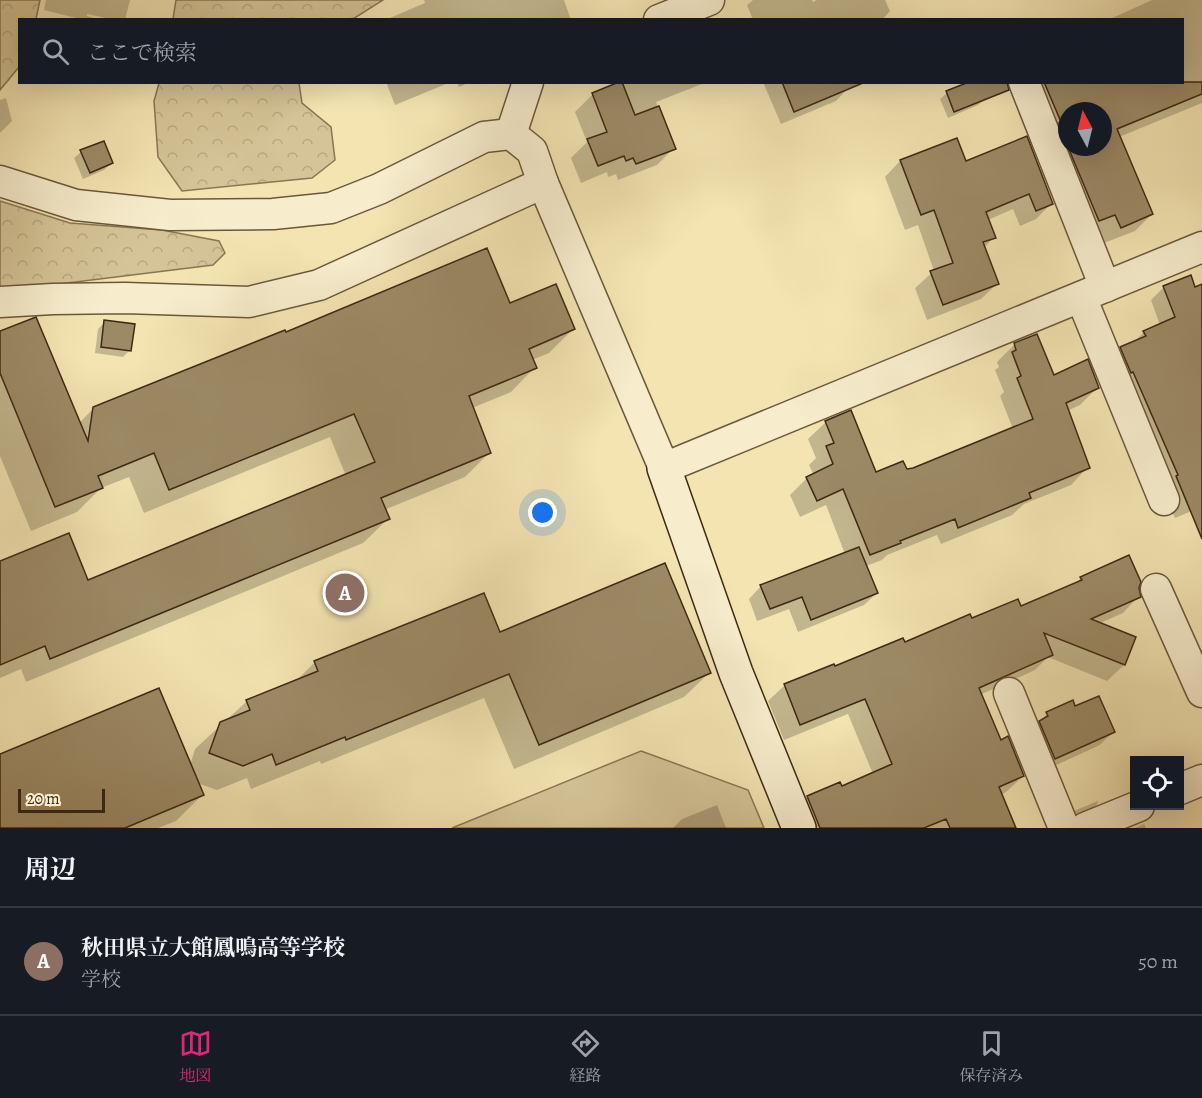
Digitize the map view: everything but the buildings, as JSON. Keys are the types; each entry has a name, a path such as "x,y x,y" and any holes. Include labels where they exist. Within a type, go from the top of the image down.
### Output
{"street":[{"path":"512,134 527,84"},
{"path":"1025,84 1164,500"},
{"path":"0,181 76,205 170,215 273,214 331,208 379,189 484,137 512,134 532,151 543,183 664,468 736,673 799,828"},
{"path":"0,303 54,299 125,298 249,302 319,285 543,183"},
{"path":"664,468 1202,247"},
{"path":"1156,589 1202,692"},
{"path":"1009,693 1064,828"},
{"path":"1184,787 1202,780"},
{"path":"1085,828 1130,810"}],"green space":[{"path":"0,0 40,0 36,18 18,18 18,68 0,90"},
{"path":"176,0 383,0 355,18 173,18"},
{"path":"159,84 299,84 302,103 331,127 335,160 312,178 182,191 158,157 154,101"},
{"path":"0,201 70,223 162,230 219,241 225,253 213,265 43,286 0,294"},
{"path":"641,751 748,790 764,828 452,828"}],"place":[{"name":"秋田県立大館鳳鳴高等学校","path":"345,593"}]}
